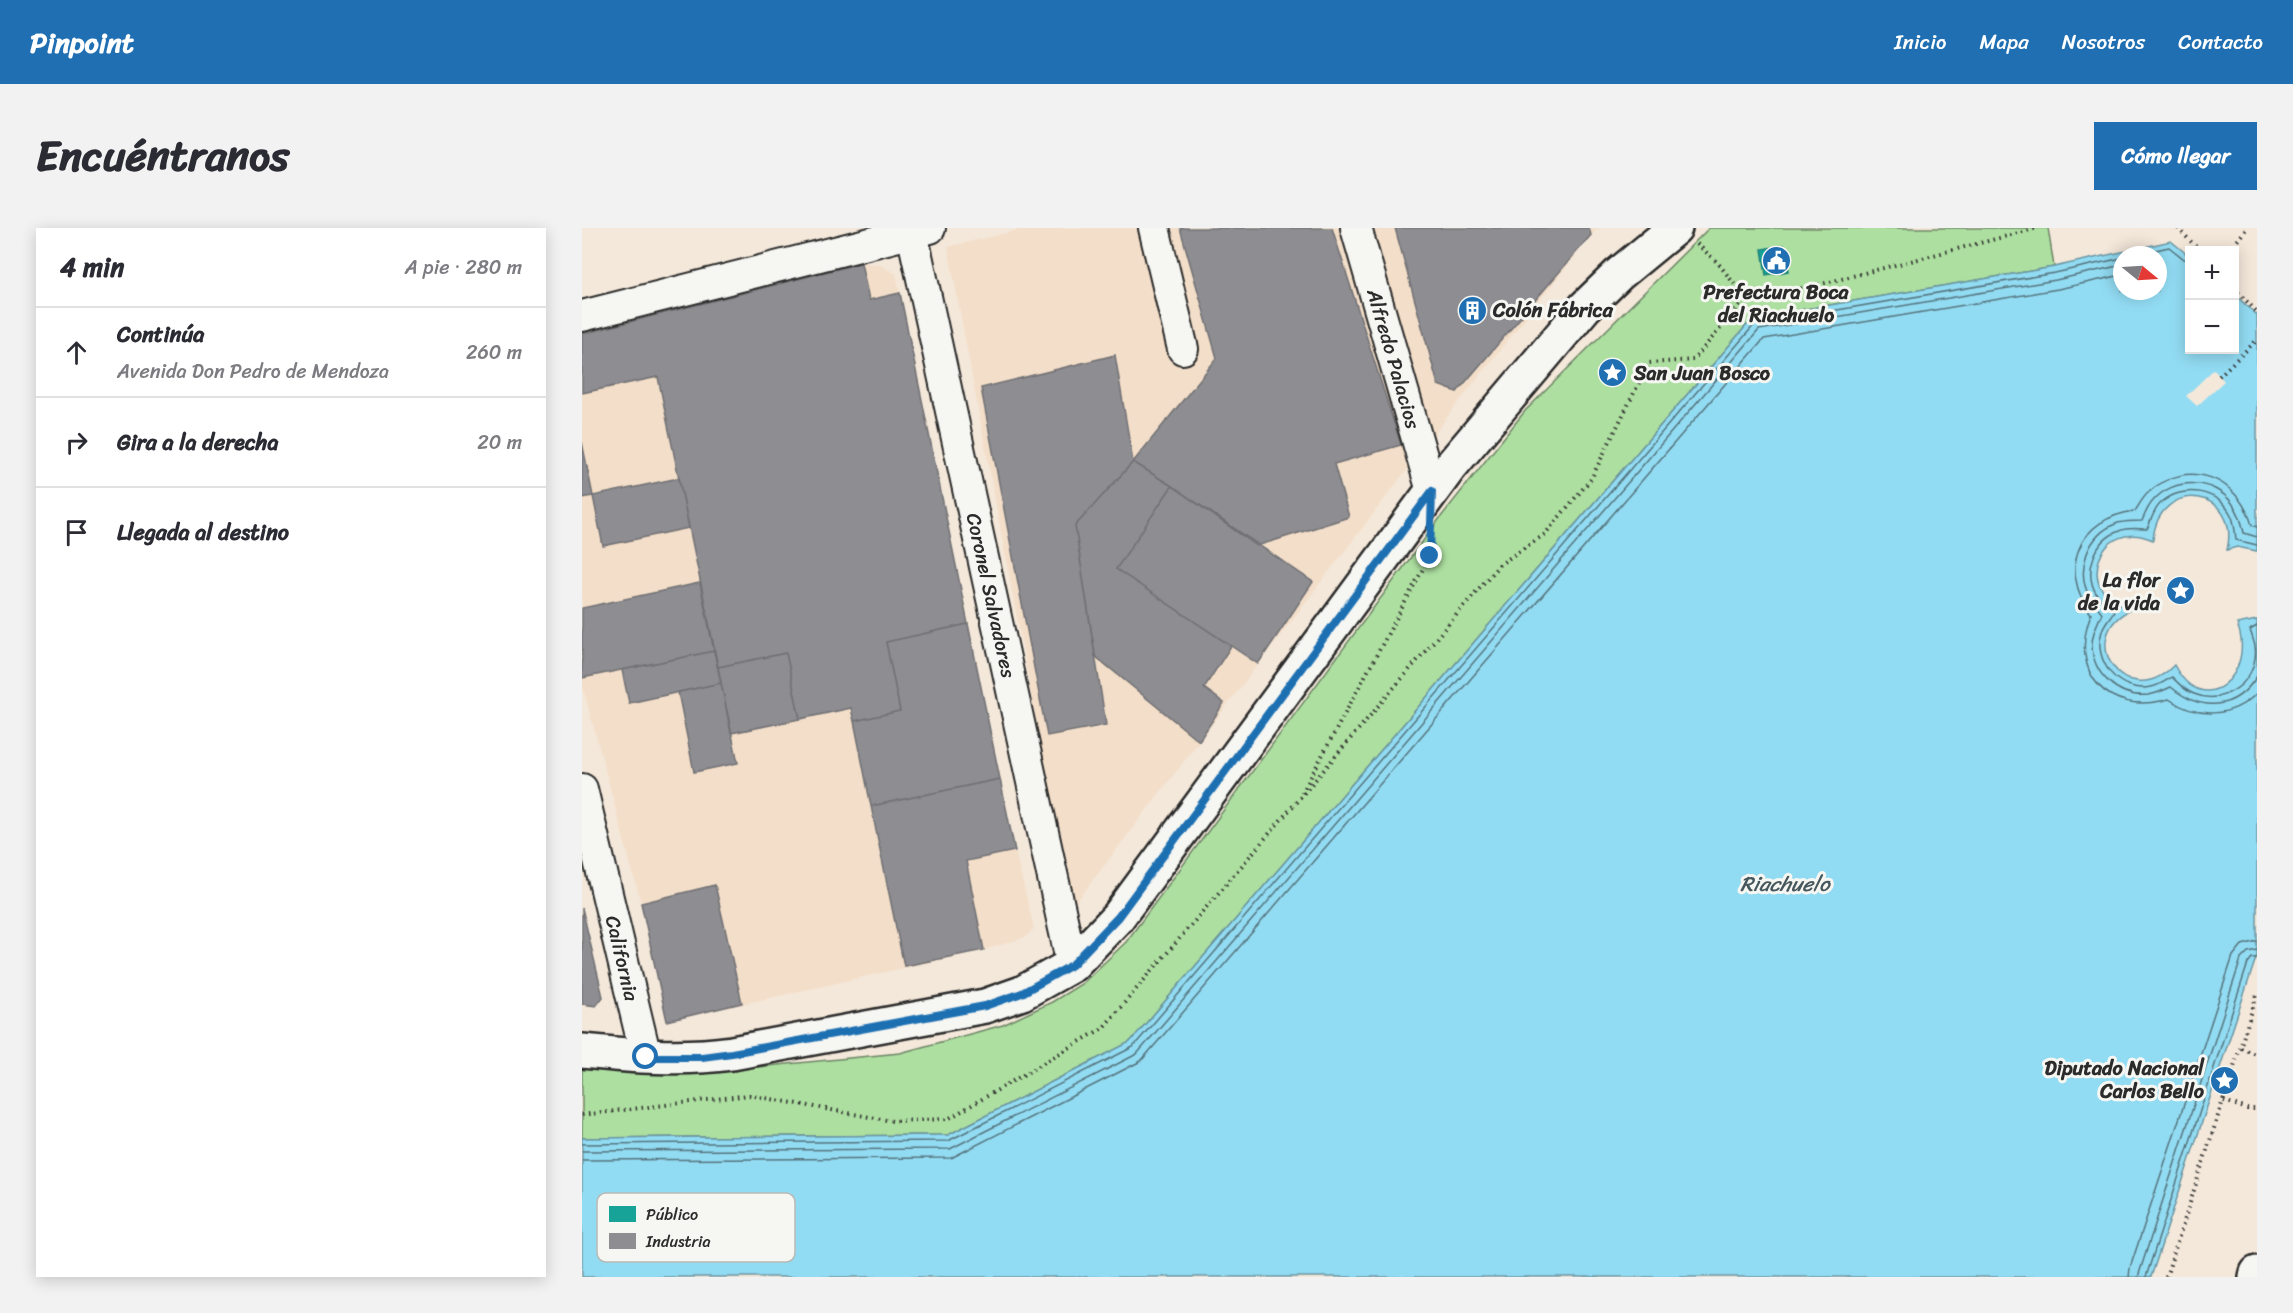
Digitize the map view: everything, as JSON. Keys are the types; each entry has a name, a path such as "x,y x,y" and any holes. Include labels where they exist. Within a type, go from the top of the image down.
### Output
{"main road":[{"path":"582,1051 646,1057 702,1057 732,1053 985,1006 1022,993 1072,965 1134,897 1432,491 1540,358 1585,307 1619,274 1685,235"}],"street":[{"path":"1154,228 1183,349"},
{"name":"Alfredo Palacios","path":"1356,228 1432,491"},
{"path":"582,316 918,230"},
{"name":"Coronel Salvadores","path":"918,230 1072,965"},
{"name":"California","path":"582,789 646,1057"}],"path":[{"path":"1685,235 1718,263 1746,299 1814,286 2038,228"},
{"path":"2178,228 2195,246"},
{"path":"2233,246 2247,228"},
{"path":"2239,292 2257,312"},
{"path":"2219,375 2257,340"},
{"path":"1297,801 1430,556 1432,491"},
{"path":"2166,1277 2257,995"},
{"path":"2241,1048 2257,1055"},
{"path":"2224,1101 2247,1109 2257,1109"}],"shaded area":[{"path":"1027,228 1600,228 1594,232 1461,399 1071,909 948,247"},
{"path":"861,263 878,264 896,274 1015,851 1034,928 1026,937 984,950 667,1021 641,903 582,684 582,334"}],"green space":[{"path":"1709,228 2048,228 2054,267 1753,318 1130,1042 948,1135 582,1138 582,1063 698,1073 900,1053 1003,1025 1052,1002 1083,983 1126,942 1440,518 1525,411"}],"water":[{"name":"Riachuelo","path":"2171,241 2185,253 2185,354 2239,354 2239,299 2257,315 2257,551 2237,547 2227,550 2228,529 2222,513 2211,503 2198,498 2183,499 2169,506 2158,520 2153,540 2134,535 2118,538 2106,547 2099,560 2097,575 2102,589 2113,601 2132,609 2115,621 2107,636 2107,652 2113,666 2124,676 2139,681 2156,678 2174,665 2186,682 2199,690 2212,690 2224,685 2234,674 2240,660 2241,642 2237,624 2257,620 2257,955 2151,1277 582,1277 582,1138 948,1135 1130,1042 1753,318 2054,267 2113,254 2113,300 2167,300 2167,246 2148,246"}],"pier":[{"path":"2214,369 2224,381 2197,406 2186,396"}],"building: Público":[{"path":"1784,245 1789,271 1766,275 1762,249"}],"building: Industria":[{"path":"1180,228 1332,228 1401,445 1334,464 1349,517 1257,546 1172,486 1133,462 1217,358"},
{"name":"Colón Fábrica","path":"1395,228 1589,228 1591,235 1457,392 1438,385"},
{"path":"861,263 869,300 900,293 968,624 886,642 900,711 854,721 851,708 800,719 786,653 718,667 658,377 582,393 582,334"},
{"path":"1115,355 1133,462 1075,526 1106,725 1047,736 981,388"},
{"path":"582,442 593,496 582,498"},
{"path":"1133,462 1172,486 1116,569 1231,646 1204,688 1224,703 1199,741 1095,656 1075,526"},
{"path":"679,478 689,528 603,546 593,496"},
{"path":"1172,486 1313,582 1258,664 1116,569"},
{"path":"700,583 714,651 582,678 582,608"},
{"path":"968,624 1000,779 871,806 854,721 900,711 886,642"},
{"path":"714,651 721,683 629,703 622,670"},
{"path":"786,653 800,719 731,733 718,667"},
{"path":"721,683 738,763 694,772 678,692"},
{"path":"1000,779 1015,851 966,861 984,950 904,966 871,806"},
{"path":"715,885 742,1003 667,1021 641,903"},
{"path":"582,908 603,997 596,1006 582,1004"}],"place":[{"name":"Prefectura Boca del Riachuelo","path":"1776,261"},
{"name":"Colón Fábrica","path":"1472,310"},
{"name":"San Juan Bosco","path":"1613,373"},
{"name":"La flor de la vida","path":"2181,591"},
{"name":"Diputado Nacional Carlos Bello","path":"2225,1080"}],"route":[{"path":"646,1057 702,1057 732,1053 985,1006 1022,993 1072,965 1134,897 1432,491 1430,556"}]}
